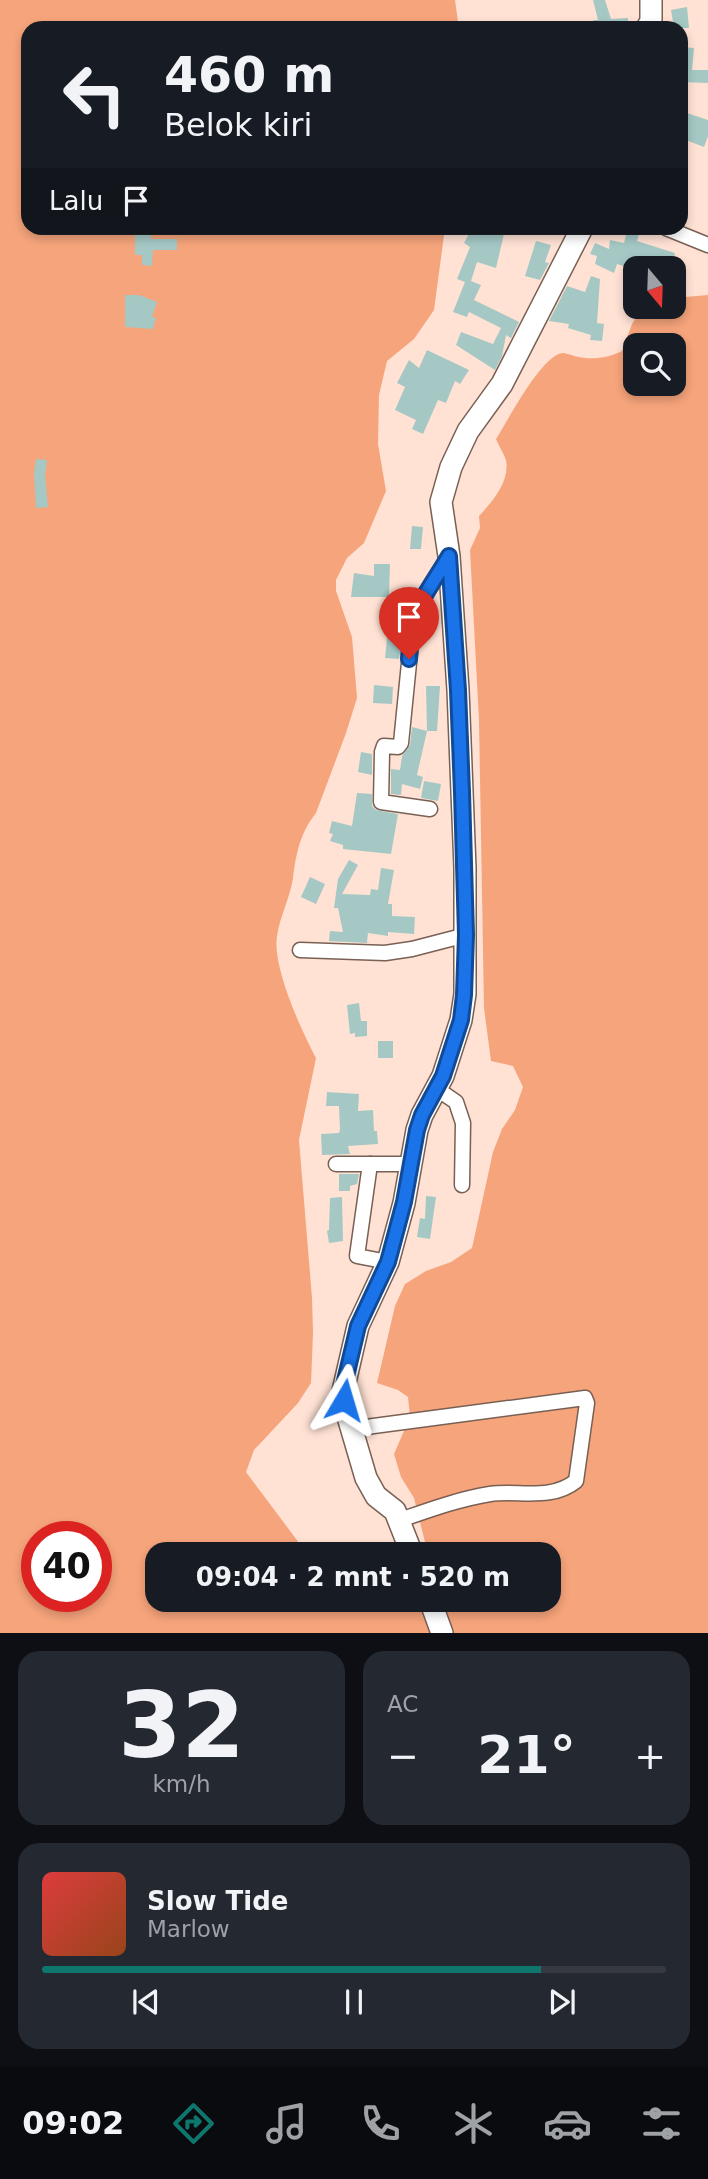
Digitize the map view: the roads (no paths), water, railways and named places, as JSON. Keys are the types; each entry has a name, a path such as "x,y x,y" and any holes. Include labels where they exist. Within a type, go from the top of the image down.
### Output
{"street":[{"path":"649,21 651,0"},
{"path":"408,1542 395,1511 376,1496 363,1471 344,1400 345,1377 362,1313 388,1262 404,1202 417,1130 437,1089 461,1020 464,995 466,935 458,690 449,556 441,502 451,467 468,431 502,384 578,235"},
{"path":"683,235 708,245"},
{"path":"430,809 381,802 382,752 384,746 400,746 413,623 423,598 449,556"},
{"path":"300,950 385,953 466,935"},
{"path":"437,1089 456,1102 463,1123 463,1185"},
{"path":"336,1164 411,1164"},
{"path":"370,1164 358,1256 388,1262"},
{"path":"351,1429 585,1398 587,1403 576,1481 567,1488 542,1493 489,1494 400,1520"},
{"path":"434,1612 442,1633"}]}
